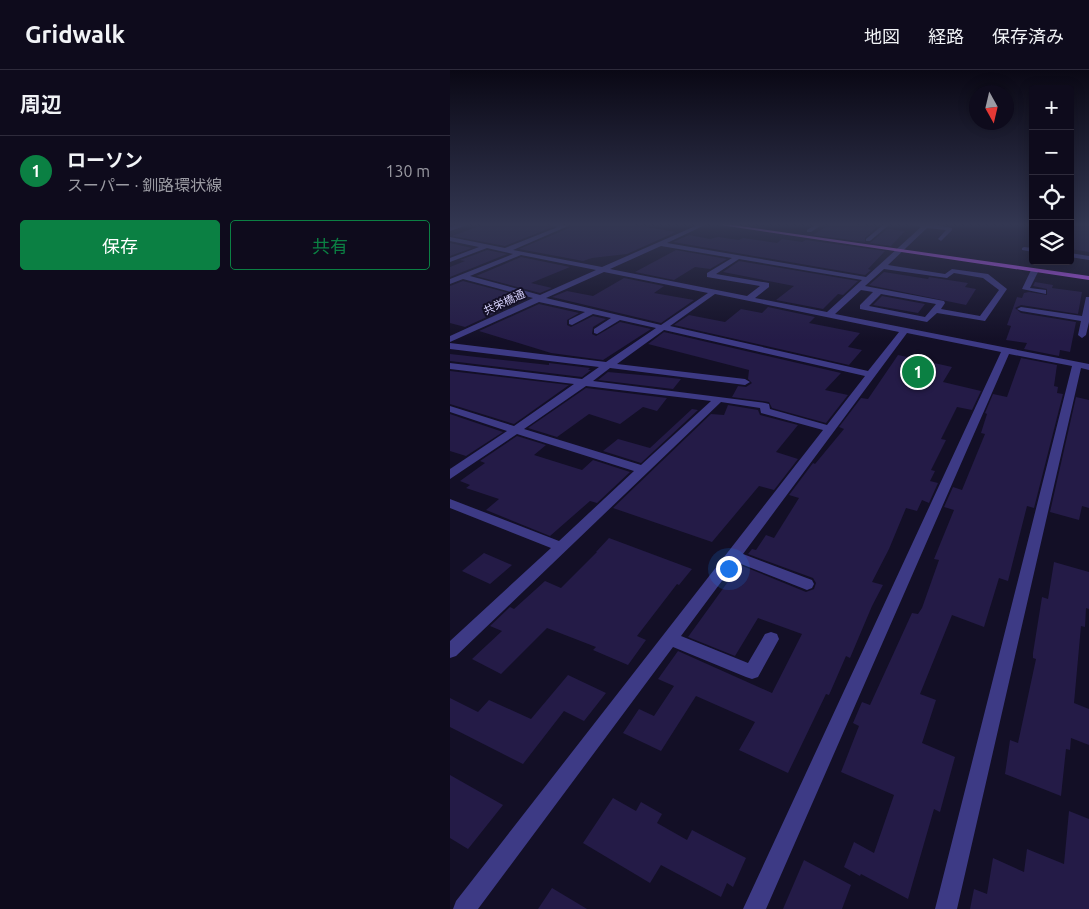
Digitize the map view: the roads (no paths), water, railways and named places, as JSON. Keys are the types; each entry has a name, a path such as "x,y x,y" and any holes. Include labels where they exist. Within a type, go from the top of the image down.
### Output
{"main road":[{"path":"989,263 1089,278"},
{"path":"1020,263 1089,272"}],"street":[{"path":"450,282 495,263"},
{"path":"569,263 1083,366 946,909"},
{"name":"共栄橋通","path":"450,340 617,263"},
{"path":"691,288 728,263"},
{"path":"774,263 867,279"},
{"path":"829,315 884,263"},
{"path":"959,272 966,263"},
{"path":"881,266 947,276 952,271 985,276 1003,289 982,319 935,310"},
{"path":"1034,270 1026,289 1043,292"},
{"path":"710,275 766,285 748,299"},
{"path":"464,276 591,312 872,375"},
{"path":"858,287 880,291 941,303 927,320 863,307 880,291"},
{"path":"450,475 714,292"},
{"path":"1082,335 1087,320 1089,299"},
{"path":"1020,309 1087,320"},
{"path":"572,322 591,312"},
{"path":"596,331 617,318"},
{"path":"464,909 905,330"},
{"path":"450,340 608,365 745,382"},
{"path":"754,909 1006,350"},
{"path":"450,366 765,406 764,411 831,429"},
{"path":"682,395 697,376"},
{"path":"450,651 719,399"},
{"path":"450,409 643,470"},
{"path":"450,502 561,547"},
{"path":"734,556 807,584"},
{"path":"671,639 752,672 771,639"}],"place":[{"name":"ローソン","path":"918,372"}]}
